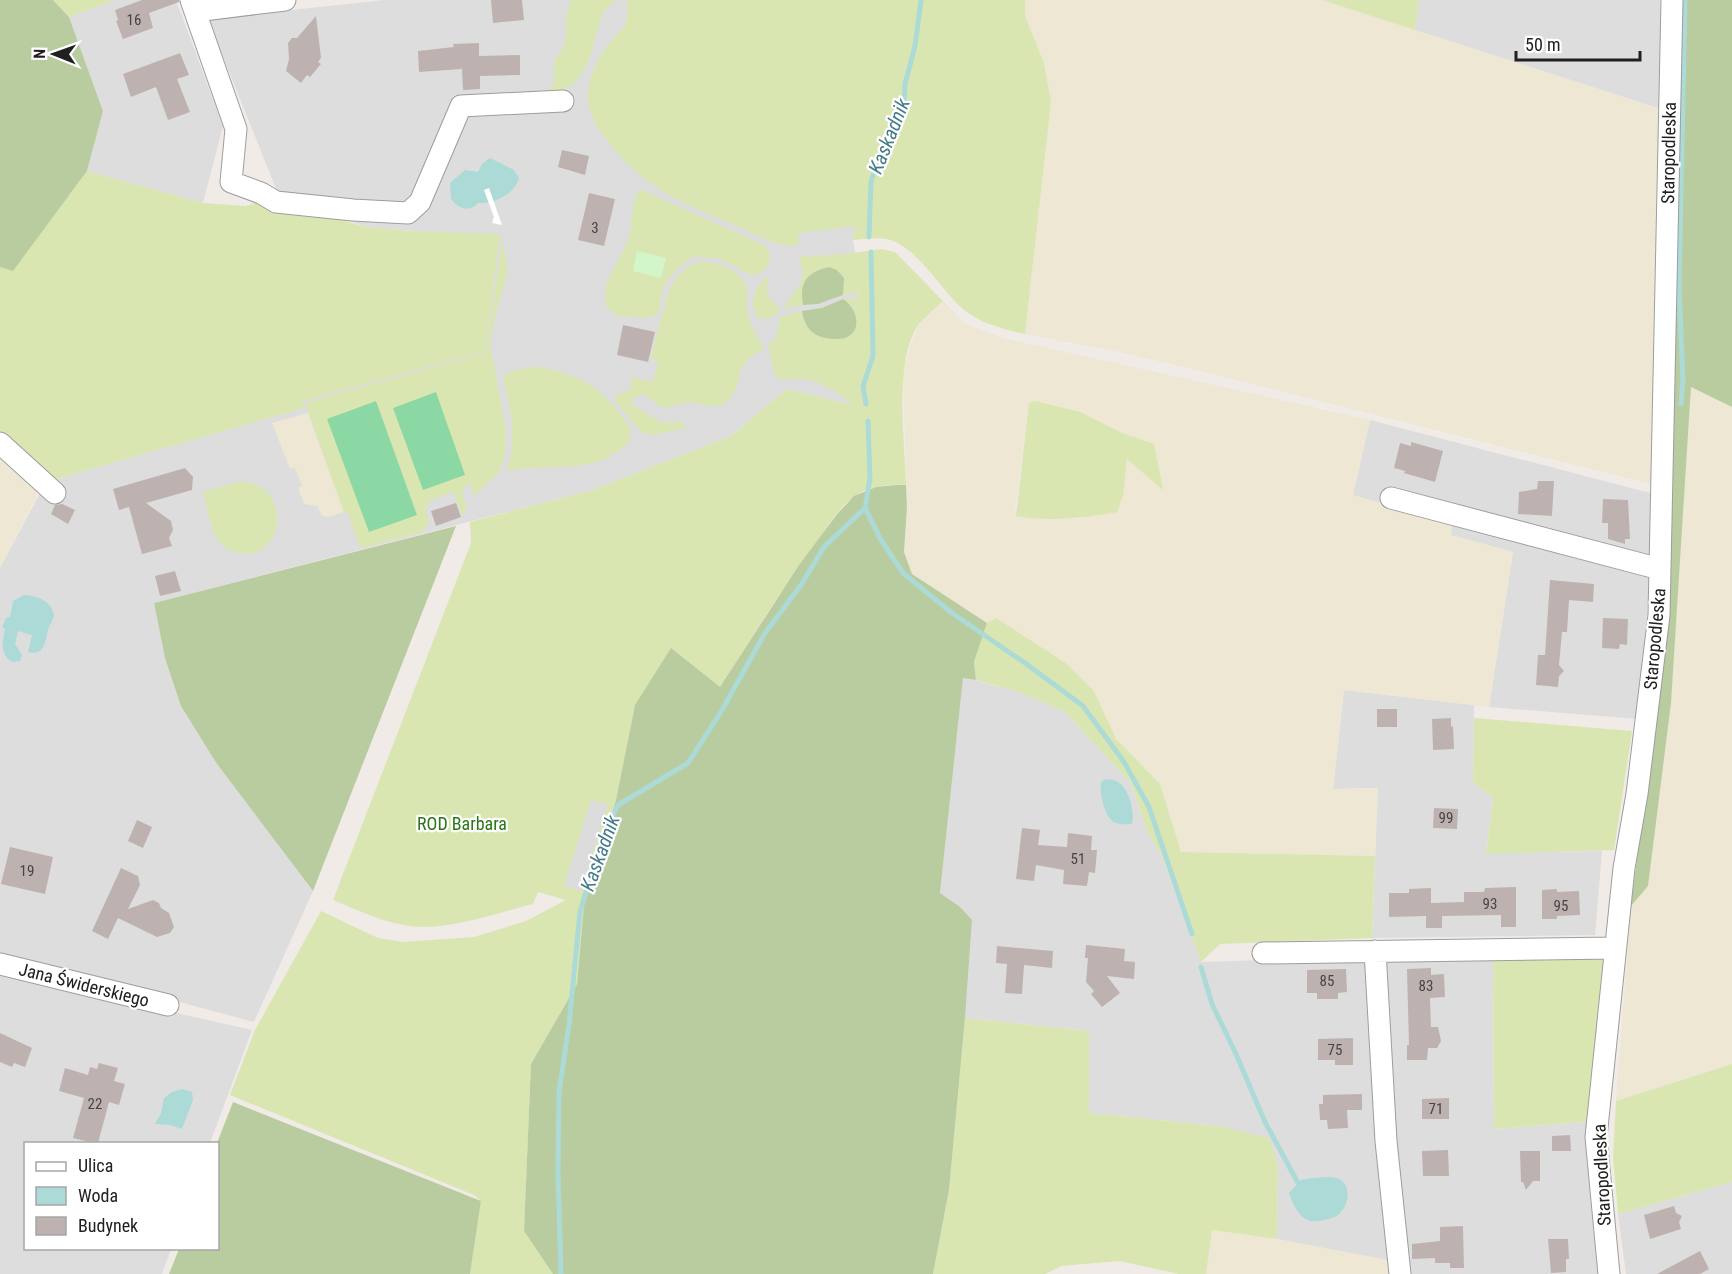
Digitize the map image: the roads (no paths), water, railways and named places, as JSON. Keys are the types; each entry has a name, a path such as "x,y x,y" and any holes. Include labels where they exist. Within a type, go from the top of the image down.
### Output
{"street":[{"path":"285,0 193,6 236,129 231,182 276,202 408,213 420,202 461,106 563,101"},
{"name":"Staropodleska","path":"1609,1274 1596,1137 1614,948 1624,868 1637,794 1659,615 1672,0"},
{"path":"0,443 55,493"},
{"path":"1391,498 1660,569"},
{"path":"1263,953 1614,948"},
{"path":"1375,951 1386,1141 1400,1274"},
{"name":"Jana Świderskiego","path":"0,964 168,1005"}],"water":[{"path":"490,158 514,170 519,178 517,184 497,200 478,203 468,209 457,205 451,199 450,183 465,170 478,172 482,164"},
{"path":"24,595 44,600 53,611 54,616 45,643 38,652 28,652 32,635 18,631 15,644 22,655 20,661 12,662 4,652 5,629 2,627 6,618 10,617 13,601"},
{"path":"1106,779 1115,780 1121,784 1128,794 1132,806 1132,824 1118,824 1109,817 1101,792 1101,782"},
{"path":"182,1089 192,1092 193,1100 182,1129 155,1124 161,1113 164,1098"},
{"path":"1333,1177 1341,1180 1347,1188 1344,1208 1333,1218 1317,1221 1305,1219 1294,1205 1289,1193 1301,1180"}],"waterway":[{"name":"Kaskadnik","path":"869,237 871,182 879,155 891,140 904,107 905,84 915,46 921,0"},
{"path":"1681,404 1683,380 1679,288 1685,0"},
{"name":"Kaskadnik","path":"866,404 863,386 873,356 871,252"},
{"name":"Kaskadnik","path":"561,1274 558,1173 559,1092 569,1024 580,912 603,836 618,805 688,763 722,710 765,633 801,585 824,547 865,508 870,478 868,421"},
{"path":"865,508 881,540 903,573 952,613 1083,706 1124,762 1149,807 1192,934"},
{"path":"1201,967 1212,1004 1265,1122 1298,1183"}],"park label":[{"name":"ROD Barbara","path":"462,824"}]}
